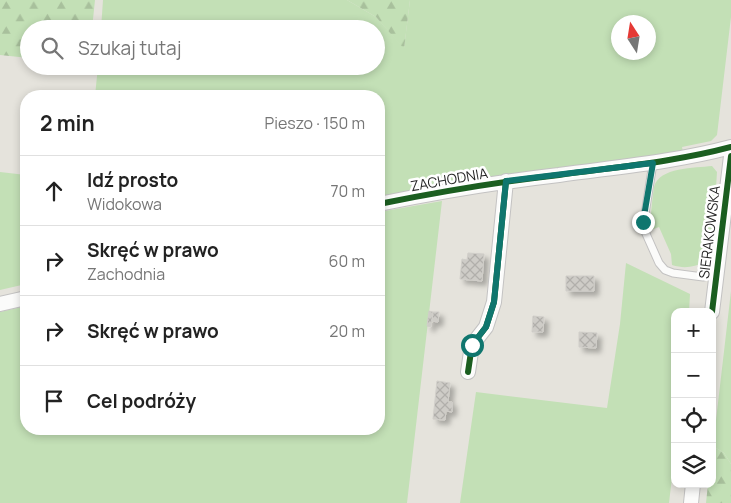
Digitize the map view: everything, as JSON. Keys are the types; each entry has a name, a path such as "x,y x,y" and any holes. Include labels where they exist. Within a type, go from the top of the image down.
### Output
{"street":[{"name":"ZACHODNIA","path":"385,203 506,181 653,163 731,147"},
{"name":"SIERAKOWSKA","path":"712,308 731,156"},
{"path":"468,372 472,345 486,327 494,302 506,181"},
{"path":"0,304 20,299"},
{"path":"691,503 693,488"}],"lane":[{"path":"653,163 643,226 659,263 665,270 673,274 716,275"}],"green space":[{"path":"0,0 95,0 93,20 20,20 20,57 0,55"},
{"path":"103,0 347,0 379,20 102,20"},
{"path":"347,0 410,0 404,49 385,27 385,20 379,20"},
{"path":"410,0 731,0 731,17 717,135 711,141 682,147 683,152 385,195 385,90 96,90 97,75 385,75 385,27 404,48"},
{"path":"712,166 717,172 712,250 706,262 689,267 672,265 671,254 659,227 651,230 650,226 654,187 657,180 670,172 687,168"},
{"path":"0,172 20,174 20,285 0,290"},
{"path":"442,201 407,503 0,503 0,312 20,307 20,435 385,435 385,211"},
{"path":"626,263 690,294 689,308 671,308 671,486 669,503 460,503 476,392 607,408 620,324"},
{"path":"731,291 731,464 724,453 716,448 716,420"},
{"path":"716,448 724,453 731,464 731,503 706,503 708,488 716,488"}],"building":[{"path":"468,253 484,254 482,281 460,279 462,259 467,260"},
{"path":"566,276 594,276 594,291 566,291"},
{"path":"429,311 433,312 431,327 427,326"},
{"path":"433,312 439,312 438,322 432,321"},
{"path":"533,316 544,317 543,332 532,332"},
{"path":"579,332 597,333 596,348 579,347"},
{"path":"437,381 450,383 448,402 452,402 452,412 446,411 445,420 433,419"}],"cycle path":[{"path":"385,203 491,184 624,167 731,147"},
{"path":"712,308 731,156"},
{"path":"468,372 472,345 486,327 494,302 506,181"}],"route":[{"path":"472,345 486,327 494,302 506,181 653,163 643,222"}]}
